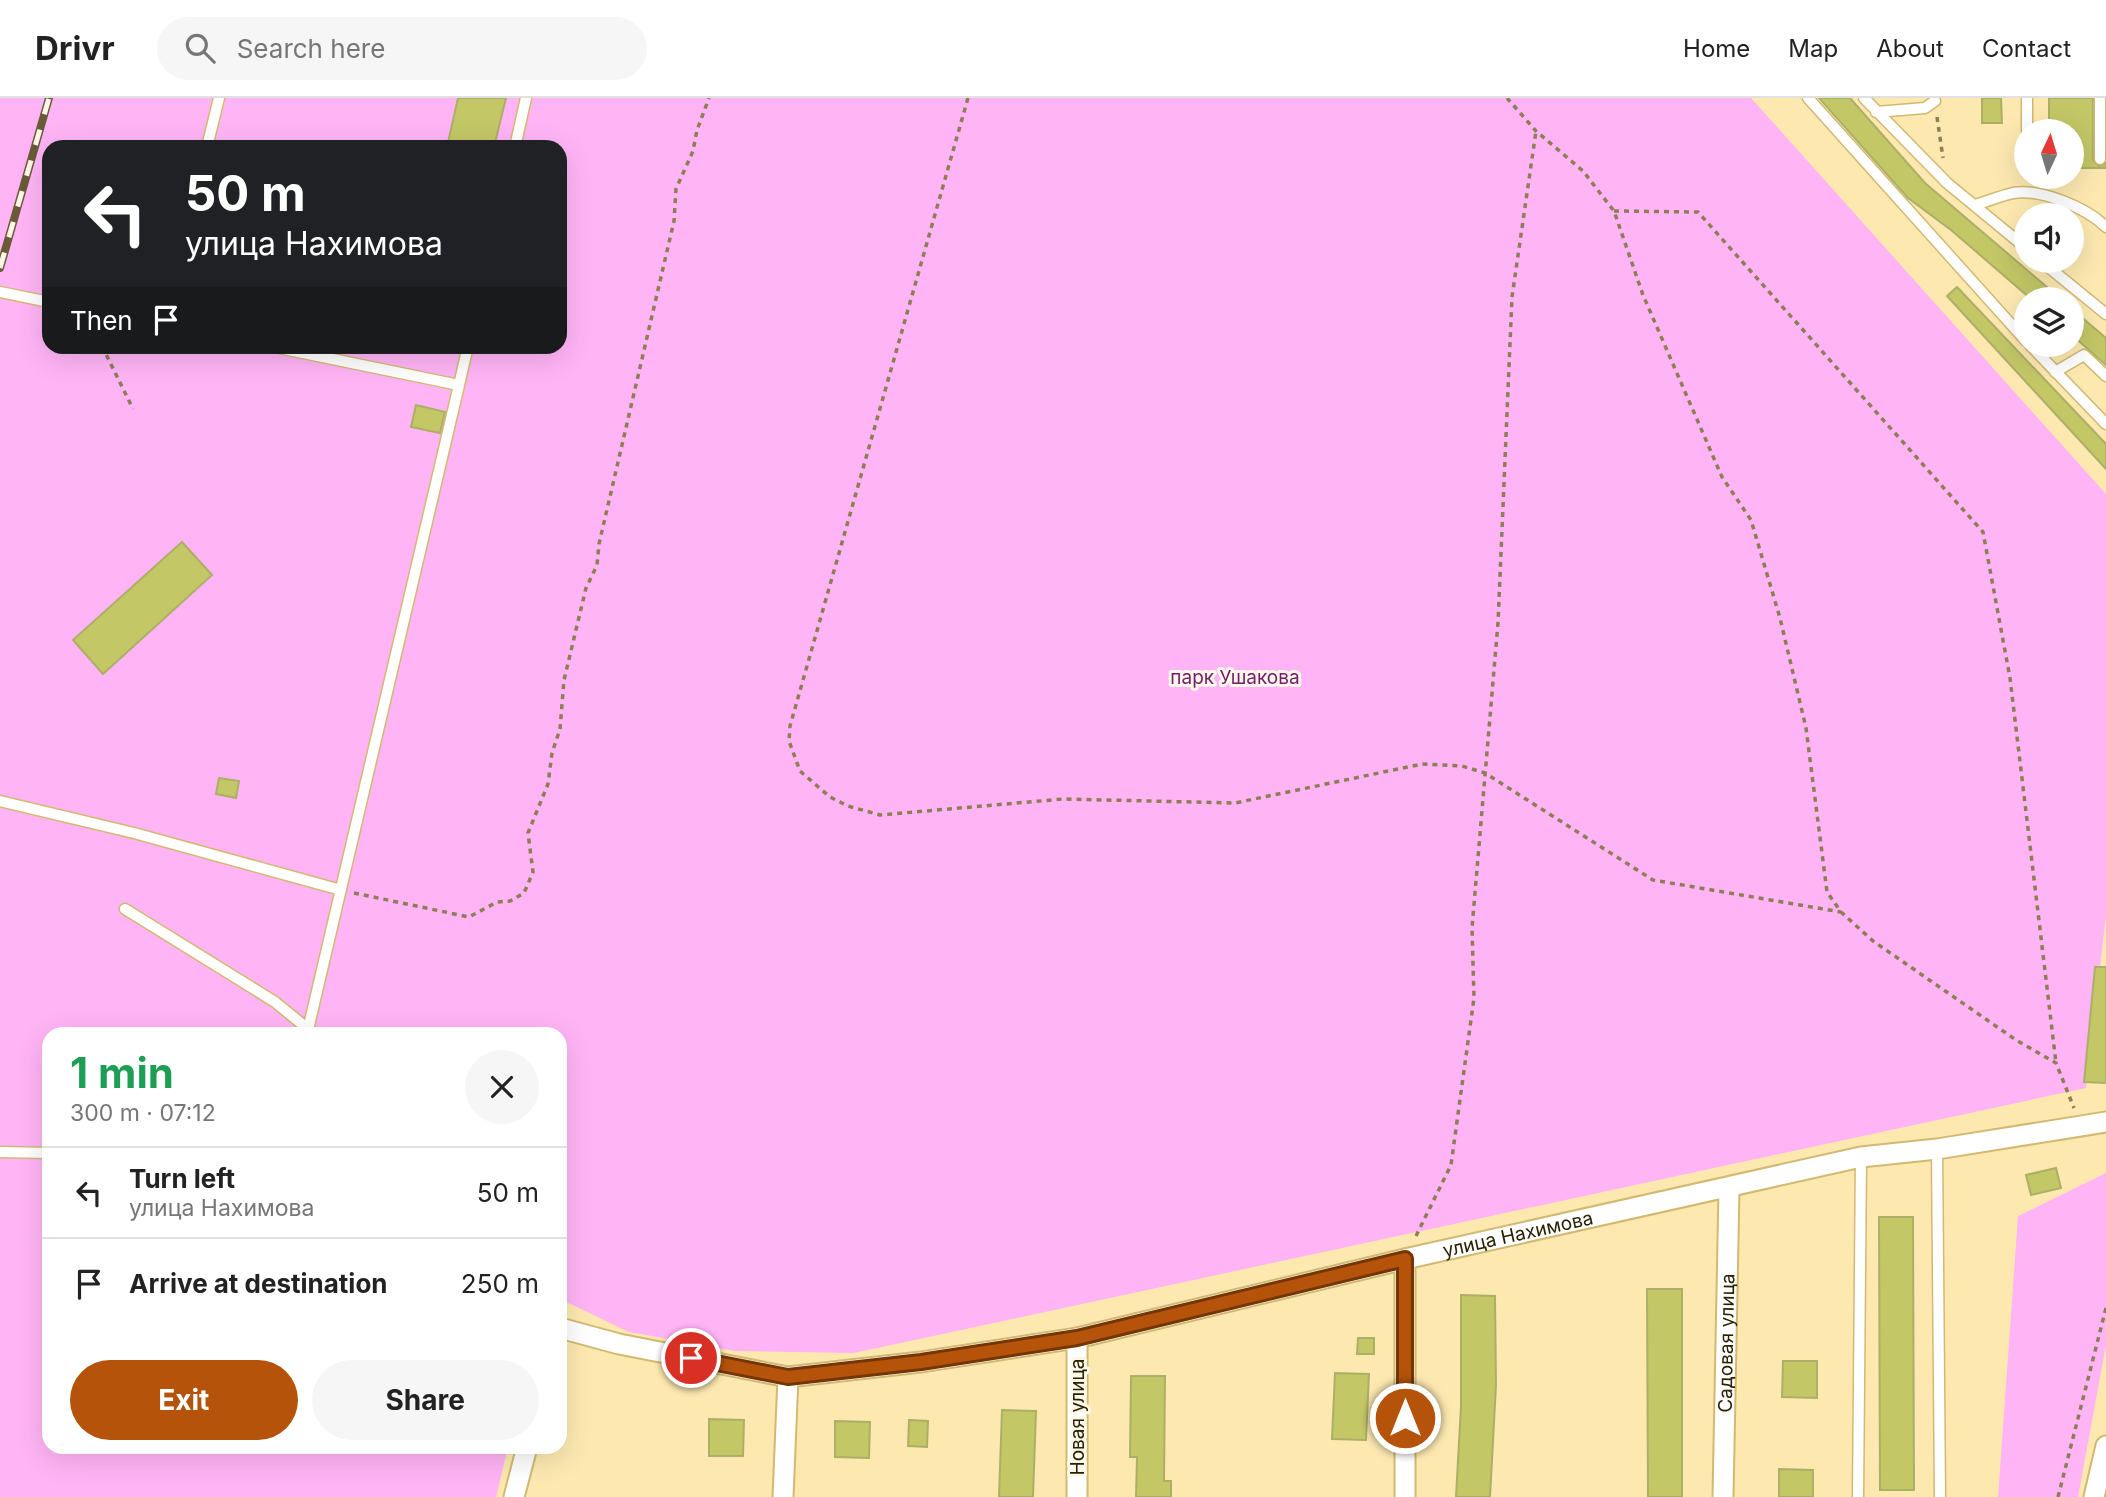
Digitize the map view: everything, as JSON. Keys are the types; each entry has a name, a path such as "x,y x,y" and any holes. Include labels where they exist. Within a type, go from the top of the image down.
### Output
{"street":[{"name":"улица Нахимова","path":"567,1330 619,1344 788,1377 921,1362 1077,1338 1405,1259 1729,1189 1861,1157 1937,1149 2106,1122"},
{"name":"Садовая улица","path":"1723,1497 1729,1189"},
{"path":"1405,1259 1405,1497"},
{"name":"Новая улица","path":"1077,1338 1077,1497"},
{"path":"783,1497 788,1377"},
{"path":"2094,1497 2106,1446"},
{"path":"514,1497 525,1454"}],"lane":[{"path":"209,140 219,98"},
{"path":"517,140 526,98"},
{"path":"1808,98 2014,328"},
{"path":"1864,98 1947,183 2014,238"},
{"path":"2026,98 2027,119"},
{"path":"2100,98 2100,159"},
{"path":"1876,113 1925,108 1935,101"},
{"path":"1975,205 2016,192 2060,200 2097,218 2106,227"},
{"path":"2056,273 2106,314"},
{"path":"0,292 42,301"},
{"path":"308,354 458,385"},
{"path":"309,1027 466,354"},
{"path":"2055,372 2084,355 2106,376"},
{"path":"2041,357 2106,424"},
{"path":"0,801 134,833 341,890"},
{"path":"125,909 275,1002 302,1027"},
{"path":"1937,1149 1940,1497"},
{"path":"0,1152 42,1153"},
{"path":"1858,1497 1861,1157"}],"path":[{"path":"341,890 426,911 469,917 497,902 510,901 524,893 533,872 528,833 548,784 552,753 560,729 564,680 586,587 597,565 599,544 674,221 676,189 694,151 696,130 709,98"},
{"path":"968,98 790,726 789,741 800,771 830,797 880,815 1063,799 1234,803 1422,764 1462,766 1485,773 1653,880 1841,912"},
{"path":"1507,98 1536,131 1583,171 1614,211 1643,295 1722,477 1751,520 1780,618 1806,728 1827,892 1841,912 1873,941 2016,1040 2056,1063"},
{"path":"1935,101 1947,183"},
{"path":"1405,1259 1451,1165 1474,998 1472,928 1498,623 1512,297 1536,131"},
{"path":"1614,211 1698,212 1983,532 2010,678 2056,1063 2082,1126"},
{"path":"106,354 133,409"},
{"path":"2058,1497 2106,1308"}],"green space":[{"name":"парк Ушакова","path":"0,98 1751,98 2106,494 2106,915 2086,1088 854,1353 735,1351 629,1332 567,1302 567,1027 42,1027 42,1454 506,1454 496,1497 0,1497"},
{"path":"2106,1173 2106,1345 2078,1497 1998,1497 2018,1216"}],"building":[{"path":"458,98 506,98 496,140 449,140"},
{"path":"1819,98 1850,98 1925,183 2014,259 2014,273 2031,273 2047,287 2017,287 1951,230 1908,198"},
{"path":"1982,98 2001,98 2002,123 1982,123"},
{"path":"2049,98 2093,98 2093,160 2099,166 2106,163 2106,168 2084,168 2084,119 2049,119"},
{"path":"1957,287 2014,347 2014,357 2023,357 2106,444 2106,469 1947,296"},
{"path":"2084,319 2106,338 2106,365 2084,346"},
{"path":"416,405 445,412 440,433 411,427"},
{"path":"182,542 212,575 103,674 73,640"},
{"path":"219,778 239,781 236,798 216,794"},
{"path":"2095,967 2106,967 2106,1083 2084,1082"},
{"path":"2056,1168 2061,1188 2031,1195 2026,1175"},
{"path":"1879,1217 1913,1217 1914,1490 1880,1490"},
{"path":"1647,1289 1682,1289 1682,1497 1648,1497"},
{"path":"1461,1295 1495,1296 1496,1385 1490,1497 1456,1497 1461,1406"},
{"path":"1358,1338 1374,1338 1374,1354 1357,1354"},
{"path":"1783,1361 1817,1361 1817,1398 1782,1397"},
{"path":"1335,1373 1369,1374 1366,1440 1332,1439"},
{"path":"1131,1376 1165,1376 1164,1481 1171,1481 1171,1497 1136,1497 1137,1457 1130,1457"},
{"path":"1002,1410 1036,1411 1033,1497 999,1497"},
{"path":"709,1419 744,1420 743,1456 709,1456"},
{"path":"909,1420 928,1421 927,1447 908,1446"},
{"path":"835,1421 870,1422 869,1458 835,1457"},
{"path":"1779,1469 1813,1470 1813,1497 1779,1497"}],"railway":[{"path":"0,268 49,98"}],"route":[{"path":"691,1358 788,1377 921,1362 1077,1338 1405,1259 1405,1418"}]}
